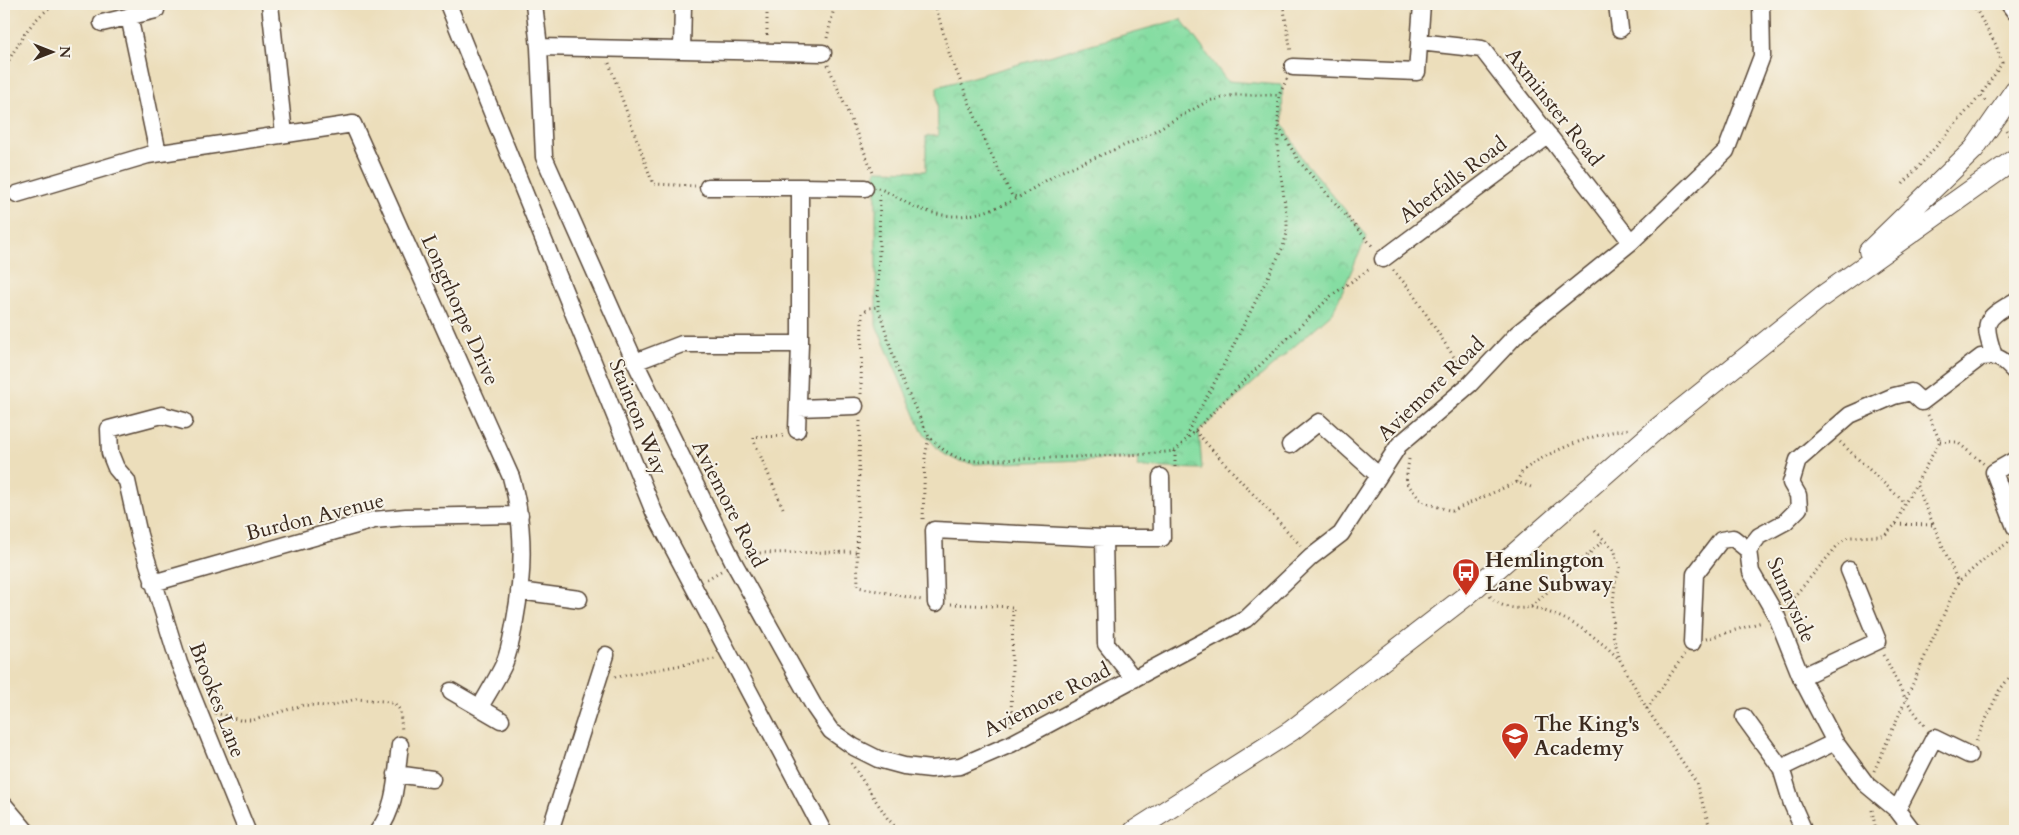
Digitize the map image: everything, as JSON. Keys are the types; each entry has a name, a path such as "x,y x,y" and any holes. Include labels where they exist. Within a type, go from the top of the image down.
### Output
{"main road":[{"path":"1821,297 1974,149 2015,90"},
{"path":"1134,831 1291,731 1480,584 1659,427 1821,297 2015,159"}],"street":[{"path":"18,194 158,153 284,134 270,4"},
{"name":"Stainton Way","path":"448,4 654,512 823,831"},
{"name":"Aviemore Road","path":"534,4 539,47 544,157 635,362 734,563 815,708 831,731 854,747 886,761 904,766 931,768 960,766 1011,744 1246,619 1311,557 1341,534 1400,445 1470,384 1517,334 1631,242 1726,151 1762,56 1761,4"},
{"path":"682,50 683,4"},
{"path":"1293,67 1417,72 1422,4"},
{"path":"1617,4 1620,29"},
{"path":"2009,4 2015,12"},
{"path":"102,23 156,10"},
{"path":"130,16 158,153"},
{"name":"Axminster Road","path":"1419,42 1482,48 1631,242"},
{"path":"539,47 823,53"},
{"name":"Longthorpe Drive","path":"284,134 353,124 511,476 520,515 522,540 520,591 511,643 504,664 480,707"},
{"name":"Aberfalls Road","path":"1383,259 1549,135"},
{"path":"708,187 872,188"},
{"path":"797,430 800,344 800,187"},
{"path":"1994,356 1986,331 1992,315 2015,301"},
{"path":"635,362 682,344 800,344"},
{"path":"1922,402 1982,357 1994,356 2005,361 2015,372"},
{"name":"Sunnyside","path":"1914,831 1897,810 1867,785 1835,742 1801,676 1777,617 1751,572 1748,550 1759,536 1785,522 1799,508 1798,495 1790,483 1798,460 1829,432 1850,415 1894,396 1911,392 1922,402"},
{"path":"798,408 859,406"},
{"name":"Brookes Lane","path":"184,421 162,415 109,429 110,453 116,468 127,481 139,535 178,663 247,831"},
{"path":"1290,445 1319,422 1378,476"},
{"path":"2015,460 1994,472 2015,527"},
{"path":"936,603 934,530 1104,538 1162,538 1161,477"},
{"name":"Burdon Avenue","path":"153,583 374,520 406,517 520,515"},
{"path":"1104,538 1106,644 1134,678"},
{"path":"1692,643 1695,574 1720,540 1733,538 1748,550"},
{"path":"1801,676 1878,641 1849,570"},
{"path":"520,591 578,600"},
{"path":"550,831 606,655"},
{"path":"451,692 501,720"},
{"path":"1744,717 1781,768 1792,804 1804,831"},
{"path":"1897,810 1934,738 1969,754"},
{"path":"1781,768 1835,742"},
{"path":"378,831 392,807 400,745"},
{"path":"396,774 432,779"},
{"path":"4,804 26,831"}],"path":[{"path":"4,69 33,23 46,10 57,4"},
{"path":"767,4 767,52"},
{"path":"835,4 823,53 872,188 878,306 899,374 929,436 945,451 958,458 972,461 1148,454 1175,451 1332,295 1383,259"},
{"path":"935,4 950,56 990,152 1012,196 1019,197"},
{"path":"1187,438 1189,429 1218,378 1283,247 1287,233 1278,152 1279,95 1293,67 1283,4"},
{"path":"1903,184 1981,95 2002,64 1996,45 1973,4"},
{"path":"604,48 653,184 708,187"},
{"path":"872,188 946,217 986,212 1019,197 1060,172 1140,139 1208,101 1235,95 1279,95"},
{"path":"1981,95 2015,145"},
{"path":"1278,125 1298,160 1409,288 1454,356 1470,384"},
{"path":"878,306 869,308 862,313 859,406 858,587 936,603 1013,607 1011,744"},
{"path":"4,353 5,378"},
{"path":"1922,402 1940,441"},
{"path":"1416,452 1409,459 1406,482 1422,502 1452,511 1517,482 1522,473 1556,450 1619,430 1659,427"},
{"path":"783,508 754,441 754,437 797,436 797,430"},
{"path":"1195,431 1311,557"},
{"path":"1829,432 1905,503"},
{"path":"929,436 925,457 923,529 934,530"},
{"path":"1940,441 1957,442 1994,472"},
{"path":"1940,441 1916,484 1958,582"},
{"path":"1517,482 1534,488"},
{"path":"1896,524 1932,525"},
{"path":"1595,531 1614,550 1620,568 1615,583 1612,613 1613,635 1620,660 1647,709 1696,782 1712,831"},
{"path":"1876,831 1867,785 1958,582 1989,555 2015,538"},
{"path":"1531,607 1604,540"},
{"path":"694,586 752,553 857,552"},
{"path":"1480,584 1496,602 1517,609 1531,607 1554,612 1603,643 1620,660"},
{"path":"1878,641 1906,700 1934,738"},
{"path":"599,680 720,658"},
{"path":"1969,754 1999,691 2015,670"},
{"path":"200,715 216,713 240,720 254,720 303,705 331,706 356,699 383,701 395,704 400,710 400,745"},
{"path":"854,747 848,758 888,819 899,831"}],"green space":[{"path":"1181,19 1227,81 1282,85 1283,123 1302,159 1367,236 1333,312 1199,431 1202,469 1137,467 1139,458 975,464 958,461 942,453 922,431 876,325 876,170 926,171 926,136 938,136 937,87"}],"place":[{"name":"Hemlington Lane Subway","path":"1466,596"},
{"name":"The King's Academy","path":"1515,760"}]}
